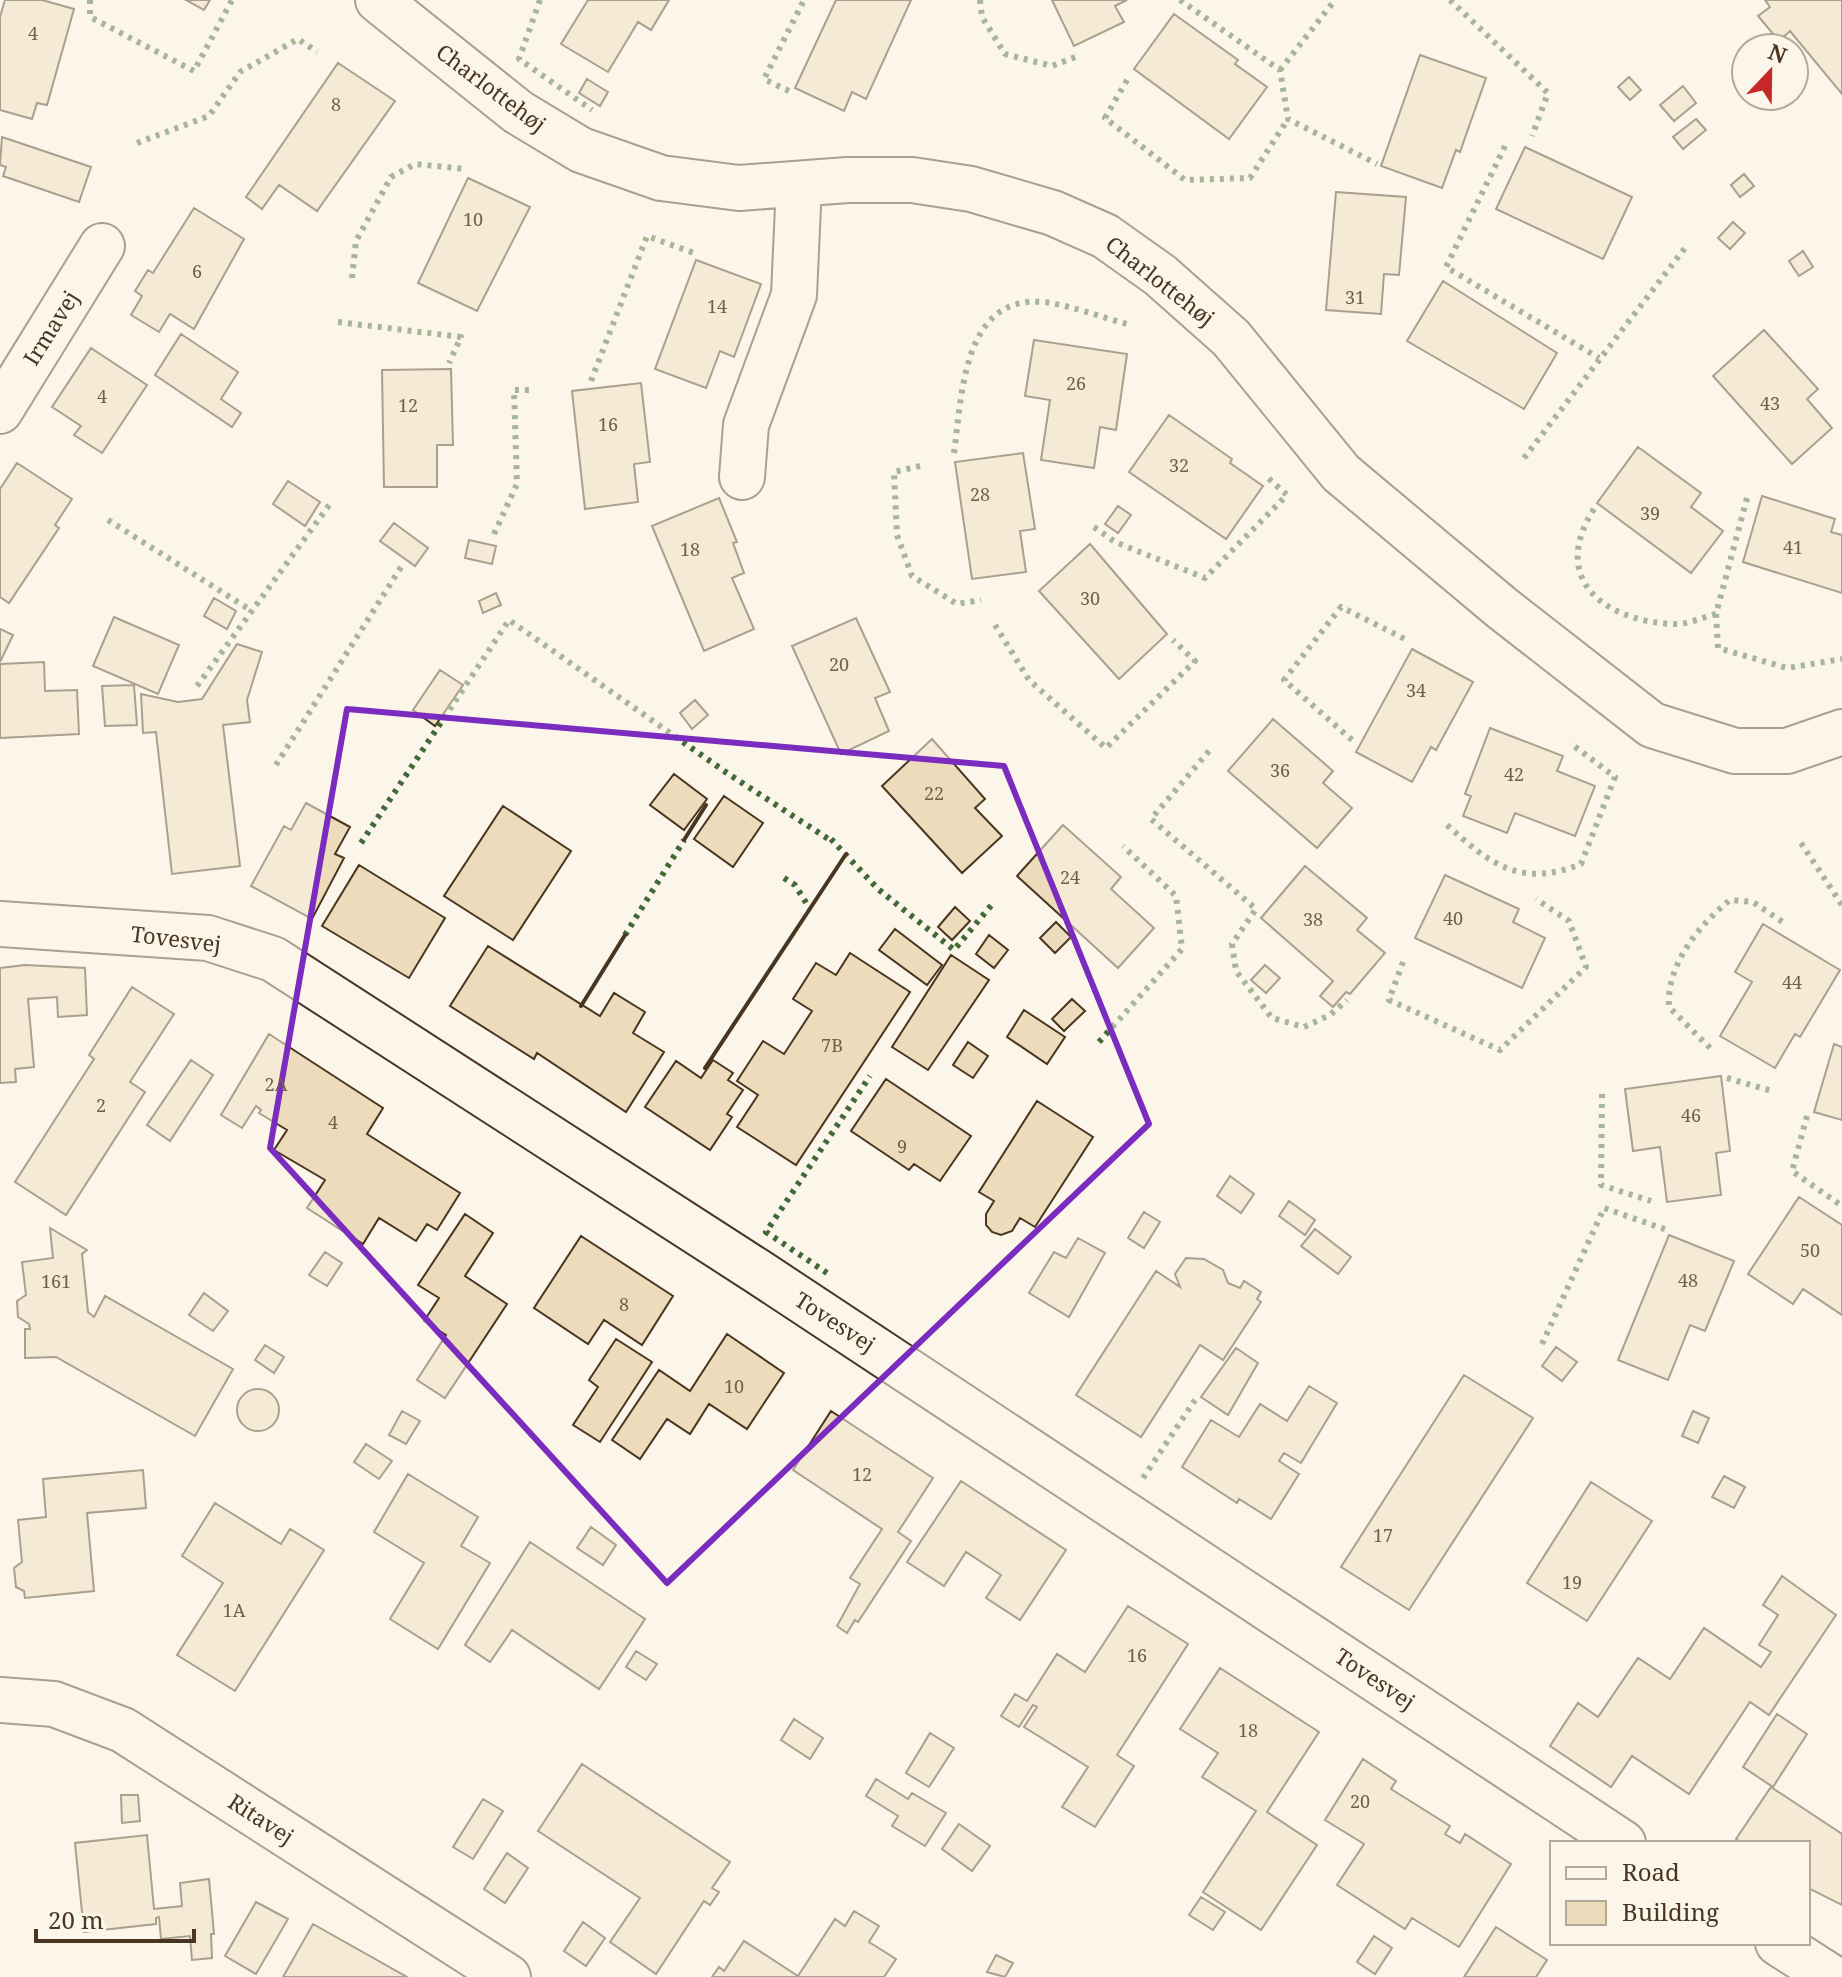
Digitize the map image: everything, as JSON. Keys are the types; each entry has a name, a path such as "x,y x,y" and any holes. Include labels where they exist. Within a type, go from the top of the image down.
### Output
{"street":[{"name":"Charlottehøj","path":"378,0 518,112 581,150 661,178 739,188 912,180 971,189 1053,213 1105,236 1160,275 1231,338 1341,473 1502,608 1652,725 1735,751 1787,751 1842,732"},
{"path":"742,477 746,425 794,295 799,184"},
{"name":"Irmavej","path":"0,411 102,246"},
{"name":"Tovesvej","path":"0,924 208,938 273,959 760,1273 1620,1841"},
{"name":"Ritavej","path":"0,1700 54,1704 123,1730 508,1977"},
{"path":"1781,1945 1831,1977"}],"highlighted area":[{"path":"347,709 1004,766 1149,1124 667,1583 270,1148"}],"building":[{"path":"5,0 42,0 74,9 47,105 37,103 32,119 0,110 0,17"},
{"path":"186,0 210,0 204,10"},
{"path":"588,0 669,0 651,30 638,22 608,72 561,44"},
{"path":"836,0 911,0 866,99 852,92 844,111 795,88"},
{"path":"1052,0 1127,0 1115,6 1124,22 1074,46"},
{"path":"1765,0 1842,0 1842,94 1810,55 1810,32 1771,32 1758,16 1770,7"},
{"path":"1174,14 1238,60 1235,64 1267,87 1229,139 1134,69"},
{"path":"1420,55 1486,78 1460,152 1456,150 1442,188 1381,166"},
{"path":"338,63 395,101 317,211 279,185 262,209 246,197"},
{"path":"1629,77 1641,90 1630,100 1618,87"},
{"path":"587,79 608,92 600,106 579,93"},
{"path":"1683,86 1696,103 1674,121 1660,105"},
{"path":"1696,119 1706,130 1683,149 1673,137"},
{"path":"2,137 91,167 79,202 3,176 6,167 0,165"},
{"path":"1525,147 1632,197 1603,259 1496,209"},
{"path":"1744,174 1754,186 1740,197 1731,185"},
{"path":"468,178 530,207 477,311 418,283"},
{"path":"1336,192 1406,197 1399,275 1384,274 1381,314 1326,310"},
{"path":"194,208 244,239 194,329 170,314 159,332 131,315 142,296 135,291 148,270 153,273"},
{"path":"1733,222 1745,233 1730,249 1718,238"},
{"path":"1803,251 1813,267 1799,276 1789,261"},
{"path":"696,260 761,284 734,357 720,351 706,388 655,369"},
{"path":"1443,281 1557,353 1524,409 1407,341"},
{"path":"1764,330 1818,389 1807,399 1832,428 1792,464 1713,376"},
{"path":"181,334 238,372 221,399 241,413 232,427 155,375"},
{"path":"1034,340 1127,354 1116,430 1100,427 1094,468 1041,460 1050,400 1025,396"},
{"path":"91,348 147,385 102,453 74,435 81,426 52,407"},
{"path":"451,369 453,445 437,445 437,487 384,487 382,370"},
{"path":"641,383 650,462 634,464 638,502 585,509 572,391"},
{"path":"1169,415 1232,459 1230,463 1263,486 1226,539 1129,472"},
{"path":"1638,447 1701,493 1691,507 1723,531 1691,573 1597,503"},
{"path":"1023,453 1035,529 1020,531 1026,572 972,579 955,462"},
{"path":"17,463 72,499 55,525 59,528 9,603 0,597 0,489"},
{"path":"288,481 320,502 305,526 273,504"},
{"path":"1762,496 1835,519 1831,532 1842,535 1842,593 1743,562"},
{"path":"719,498 737,542 733,543 744,573 732,578 754,629 704,651 652,526"},
{"path":"1118,506 1131,515 1118,533 1105,524"},
{"path":"394,523 428,548 415,566 380,541"},
{"path":"469,540 496,546 492,564 465,558"},
{"path":"1090,544 1167,634 1119,679 1039,591"},
{"path":"496,593 501,605 483,613 479,601"},
{"path":"214,598 236,611 227,629 204,616"},
{"path":"114,617 179,645 158,694 93,666"},
{"path":"856,618 890,692 875,698 889,731 841,754 792,646"},
{"path":"0,629 13,635 0,662"},
{"path":"237,644 262,652 247,700 250,722 223,725 240,866 172,874 156,732 143,733 141,694 178,702 202,699"},
{"path":"1412,649 1473,682 1436,750 1431,747 1412,782 1356,752"},
{"path":"44,662 45,691 77,690 79,734 0,738 0,664"},
{"path":"440,670 463,685 435,726 413,710"},
{"path":"134,685 137,725 105,726 102,686"},
{"path":"695,700 708,715 692,729 680,713"},
{"path":"1273,719 1333,771 1323,783 1352,808 1317,848 1228,771"},
{"path":"1490,728 1563,756 1557,771 1595,786 1575,836 1515,813 1507,833 1463,816 1471,796 1465,794"},
{"path":"932,739 985,799 975,808 1002,836 962,873 882,786"},
{"path":"674,774 707,799 684,830 650,805"},
{"path":"724,796 763,823 733,867 694,839"},
{"path":"306,803 350,827 335,854 344,858 312,919 251,886 284,826 291,830"},
{"path":"503,806 571,851 513,940 444,896"},
{"path":"1063,825 1121,877 1111,889 1154,928 1118,968 1017,876"},
{"path":"359,865 445,918 409,978 322,926"},
{"path":"1305,866 1367,918 1357,930 1385,953 1350,994 1346,992 1333,1007 1320,996 1333,981 1261,918"},
{"path":"1445,875 1519,909 1513,922 1545,938 1522,988 1415,938"},
{"path":"955,907 970,921 952,940 938,927"},
{"path":"1056,922 1071,937 1055,953 1040,938"},
{"path":"1763,924 1840,970 1800,1037 1795,1034 1775,1068 1720,1036 1752,982 1735,972"},
{"path":"895,929 942,965 927,985 879,950"},
{"path":"989,935 1008,950 994,968 976,954"},
{"path":"488,946 600,1016 614,993 645,1012 633,1033 664,1052 626,1112 537,1053 534,1059 450,1006"},
{"path":"850,953 910,992 796,1165 737,1127 758,1095 737,1081 763,1041 784,1054 812,1011 793,999 816,963 836,975"},
{"path":"951,955 989,980 928,1070 892,1047"},
{"path":"25,965 85,968 87,1015 58,1017 57,997 28,999 34,1067 15,1069 16,1082 0,1083 0,968"},
{"path":"1265,965 1280,978 1266,993 1251,980"},
{"path":"132,987 174,1014 130,1082 145,1092 66,1215 15,1182 94,1059 89,1055"},
{"path":"1072,999 1085,1011 1064,1031 1052,1019"},
{"path":"1024,1010 1065,1037 1047,1064 1007,1037"},
{"path":"269,1034 383,1108 367,1134 460,1193 437,1230 427,1224 416,1241 379,1218 363,1244 307,1208 325,1180 274,1150 287,1130 259,1113 261,1110 256,1106 242,1128 221,1115"},
{"path":"968,1042 988,1056 973,1078 953,1065"},
{"path":"1834,1044 1842,1047 1842,1120 1814,1112"},
{"path":"191,1060 213,1075 170,1141 147,1125"},
{"path":"713,1060 733,1073 728,1080 743,1090 727,1114 732,1117 710,1150 645,1107 676,1061 701,1078"},
{"path":"1721,1076 1730,1151 1716,1153 1721,1195 1667,1202 1660,1147 1633,1151 1625,1089"},
{"path":"886,1079 971,1136 940,1181 914,1164 909,1170 851,1131"},
{"path":"1037,1101 1093,1137 1035,1227 1020,1218 1012,1231 1001,1235 992,1232 986,1225 986,1214 994,1201 979,1192"},
{"path":"1230,1176 1254,1194 1241,1213 1217,1196"},
{"path":"1799,1197 1842,1225 1842,1315 1803,1289 1793,1304 1748,1274"},
{"path":"1289,1201 1315,1220 1305,1235 1279,1216"},
{"path":"1144,1212 1160,1222 1144,1248 1128,1238"},
{"path":"465,1214 493,1233 465,1276 507,1304 445,1398 417,1380 446,1335 424,1321 439,1298 418,1285"},
{"path":"50,1228 87,1250 82,1254 88,1312 94,1317 105,1296 233,1369 195,1436 56,1357 25,1358 25,1329 30,1329 29,1324 18,1317 17,1301 26,1295 22,1262 53,1258"},
{"path":"1315,1229 1351,1257 1338,1274 1301,1246"},
{"path":"1669,1235 1734,1261 1705,1331 1690,1325 1668,1380 1618,1360"},
{"path":"581,1236 673,1296 642,1345 604,1320 588,1344 534,1308"},
{"path":"1078,1238 1105,1253 1069,1317 1029,1293 1054,1252 1066,1258"},
{"path":"325,1252 342,1263 327,1286 309,1275"},
{"path":"1186,1258 1204,1259 1223,1270 1228,1283 1240,1288 1244,1281 1261,1292 1257,1299 1261,1302 1223,1360 1200,1345 1141,1437 1076,1395 1156,1271 1180,1287 1175,1274"},
{"path":"204,1293 228,1311 213,1331 189,1315"},
{"path":"727,1334 784,1373 747,1429 709,1404 690,1434 667,1419 640,1459 612,1440 659,1370 690,1391"},
{"path":"616,1339 652,1362 600,1442 573,1425 598,1387 589,1380"},
{"path":"265,1345 284,1357 274,1373 255,1360"},
{"path":"1556,1347 1577,1362 1562,1381 1542,1366"},
{"path":"1236,1348 1258,1363 1228,1415 1201,1397"},
{"path":"1464,1375 1533,1418 1409,1610 1341,1567"},
{"path":"1309,1386 1337,1403 1301,1463 1284,1453 1279,1461 1299,1474 1271,1519 1239,1499 1237,1503 1182,1467 1211,1420 1239,1437 1260,1404 1287,1421"},
{"path":"258,1389 273,1395 279,1410 273,1425 258,1431 243,1425 237,1410 243,1395"},
{"path":"402,1411 420,1421 406,1444 389,1435"},
{"path":"831,1411 933,1478 898,1532 911,1541 858,1622 855,1620 847,1633 837,1626 860,1584 850,1578 882,1529 793,1470"},
{"path":"1693,1411 1709,1418 1698,1443 1682,1436"},
{"path":"366,1444 392,1461 379,1479 354,1462"},
{"path":"143,1470 146,1508 87,1513 94,1591 25,1598 24,1591 16,1587 14,1568 22,1562 18,1520 46,1517 43,1479"},
{"path":"408,1474 478,1517 461,1546 490,1563 438,1649 390,1619 424,1563 374,1532"},
{"path":"1724,1476 1745,1487 1734,1508 1712,1497"},
{"path":"961,1481 1066,1550 1020,1620 986,1598 1001,1575 966,1552 944,1586 907,1562"},
{"path":"1591,1482 1652,1521 1587,1621 1527,1583"},
{"path":"215,1503 281,1544 290,1529 324,1550 235,1691 177,1655 223,1583 182,1556"},
{"path":"591,1527 616,1545 603,1565 577,1548"},
{"path":"530,1542 645,1619 599,1689 512,1630 490,1662 465,1645"},
{"path":"1782,1576 1836,1615 1769,1715 1750,1702 1689,1794 1632,1756 1611,1787 1550,1746 1578,1703 1598,1717 1638,1658 1670,1679 1704,1628 1761,1667 1771,1652 1759,1645 1778,1615 1763,1605"},
{"path":"1128,1606 1188,1644 1117,1755 1134,1766 1095,1827 1062,1807 1088,1767 1024,1727 1037,1707 1033,1705 1019,1727 1001,1716 1015,1694 1027,1701 1057,1654 1085,1672"},
{"path":"636,1651 657,1664 646,1680 626,1667"},
{"path":"1220,1668 1319,1732 1267,1812 1317,1845 1261,1930 1203,1892 1256,1811 1202,1777 1218,1753 1180,1729"},
{"path":"1777,1714 1807,1734 1773,1787 1743,1767"},
{"path":"794,1719 823,1738 810,1759 781,1740"},
{"path":"930,1733 954,1748 929,1787 906,1773"},
{"path":"1363,1759 1396,1781 1391,1789 1450,1826 1445,1834 1460,1843 1465,1834 1511,1864 1459,1947 1412,1918 1405,1929 1337,1885 1364,1844 1325,1820"},
{"path":"582,1764 730,1862 712,1888 719,1892 710,1905 704,1901 656,1974 610,1942 640,1898 538,1831"},
{"path":"876,1779 908,1799 912,1793 946,1813 925,1846 892,1826 898,1816 866,1796"},
{"path":"1771,1787 1842,1834 1842,1905 1810,1889 1810,1841 1736,1839"},
{"path":"121,1795 138,1795 140,1821 122,1823"},
{"path":"483,1799 503,1811 473,1859 453,1847"},
{"path":"959,1824 990,1846 972,1871 942,1849"},
{"path":"147,1835 154,1909 182,1906 180,1883 209,1879 214,1934 211,1934 212,1958 192,1960 190,1936 161,1939 159,1917 156,1924 84,1932 75,1843"},
{"path":"507,1853 528,1868 505,1903 484,1889"},
{"path":"1201,1897 1225,1912 1213,1930 1189,1915"},
{"path":"256,1902 288,1919 256,1974 225,1956"},
{"path":"854,1911 879,1926 869,1942 896,1959 884,1977 712,1977 719,1967 724,1971 744,1941 798,1976 835,1919 845,1926"},
{"path":"583,1922 605,1938 586,1966 564,1951"},
{"path":"313,1924 407,1977 283,1977"},
{"path":"1496,1927 1547,1960 1536,1977 1464,1977"},
{"path":"1374,1936 1392,1948 1375,1974 1357,1962"},
{"path":"996,1955 1013,1963 1005,1977 987,1972"}],"hedge":[{"path":"90,0 90,17 194,71 232,0"},
{"path":"540,0 519,59 592,110"},
{"path":"789,91 764,79 804,0"},
{"path":"980,0 982,17 1005,54 1052,66 1078,56"},
{"path":"1180,0 1280,70 1288,119 1377,164"},
{"path":"1280,70 1335,0"},
{"path":"1450,0 1548,93 1532,136"},
{"path":"137,143 209,116 240,72 298,39 317,52"},
{"path":"1127,80 1105,118 1185,180 1250,178 1288,119"},
{"path":"1505,146 1446,267 1599,358"},
{"path":"352,278 356,241 391,177 415,164 466,169"},
{"path":"591,381 647,236 694,253"},
{"path":"1524,458 1688,244"},
{"path":"954,453 964,379 971,354 981,332 996,315 1016,304 1043,302 1127,324"},
{"path":"338,322 461,337 449,363"},
{"path":"494,534 517,484 514,390 534,390"},
{"path":"920,466 894,472 897,535 912,576 957,604 981,600"},
{"path":"1094,527 1115,542 1205,578 1287,495 1268,478"},
{"path":"1747,498 1716,614 1718,648 1787,668 1842,659"},
{"path":"197,686 330,504"},
{"path":"1594,509 1582,534 1578,556 1581,575 1591,592 1606,605 1625,615 1673,624 1716,614"},
{"path":"108,520 252,611"},
{"path":"276,765 403,564"},
{"path":"1352,740 1284,680 1341,607 1409,641"},
{"path":"361,843 509,620 727,773 833,842"},
{"path":"995,625 1029,680 1106,748 1195,661 1173,640"},
{"path":"1447,825 1493,861 1524,873 1541,874 1581,864 1615,777 1570,743"},
{"path":"1209,751 1151,819 1256,909 1232,944 1236,971 1272,1018 1304,1027 1330,1015 1347,1000"},
{"path":"831,839 878,889 954,950 994,902"},
{"path":"625,935 684,840"},
{"path":"1801,843 1842,905"},
{"path":"1099,1042 1182,949 1176,896 1123,846"},
{"path":"784,878 795,885 810,909"},
{"path":"1403,962 1389,1000 1500,1050 1586,967 1569,921 1536,899"},
{"path":"1710,1048 1669,1007 1673,976 1687,947 1707,921 1730,900 1753,902 1787,925"},
{"path":"827,1273 766,1232 870,1076"},
{"path":"1727,1078 1772,1091"},
{"path":"1602,1094 1601,1185 1651,1201"},
{"path":"1807,1116 1792,1171 1842,1206"},
{"path":"1542,1344 1604,1208 1667,1230"},
{"path":"1143,1478 1195,1400"}],"wall":[{"path":"684,840 706,805"},
{"path":"705,1068 846,854"},
{"path":"581,1006 625,935"}]}
